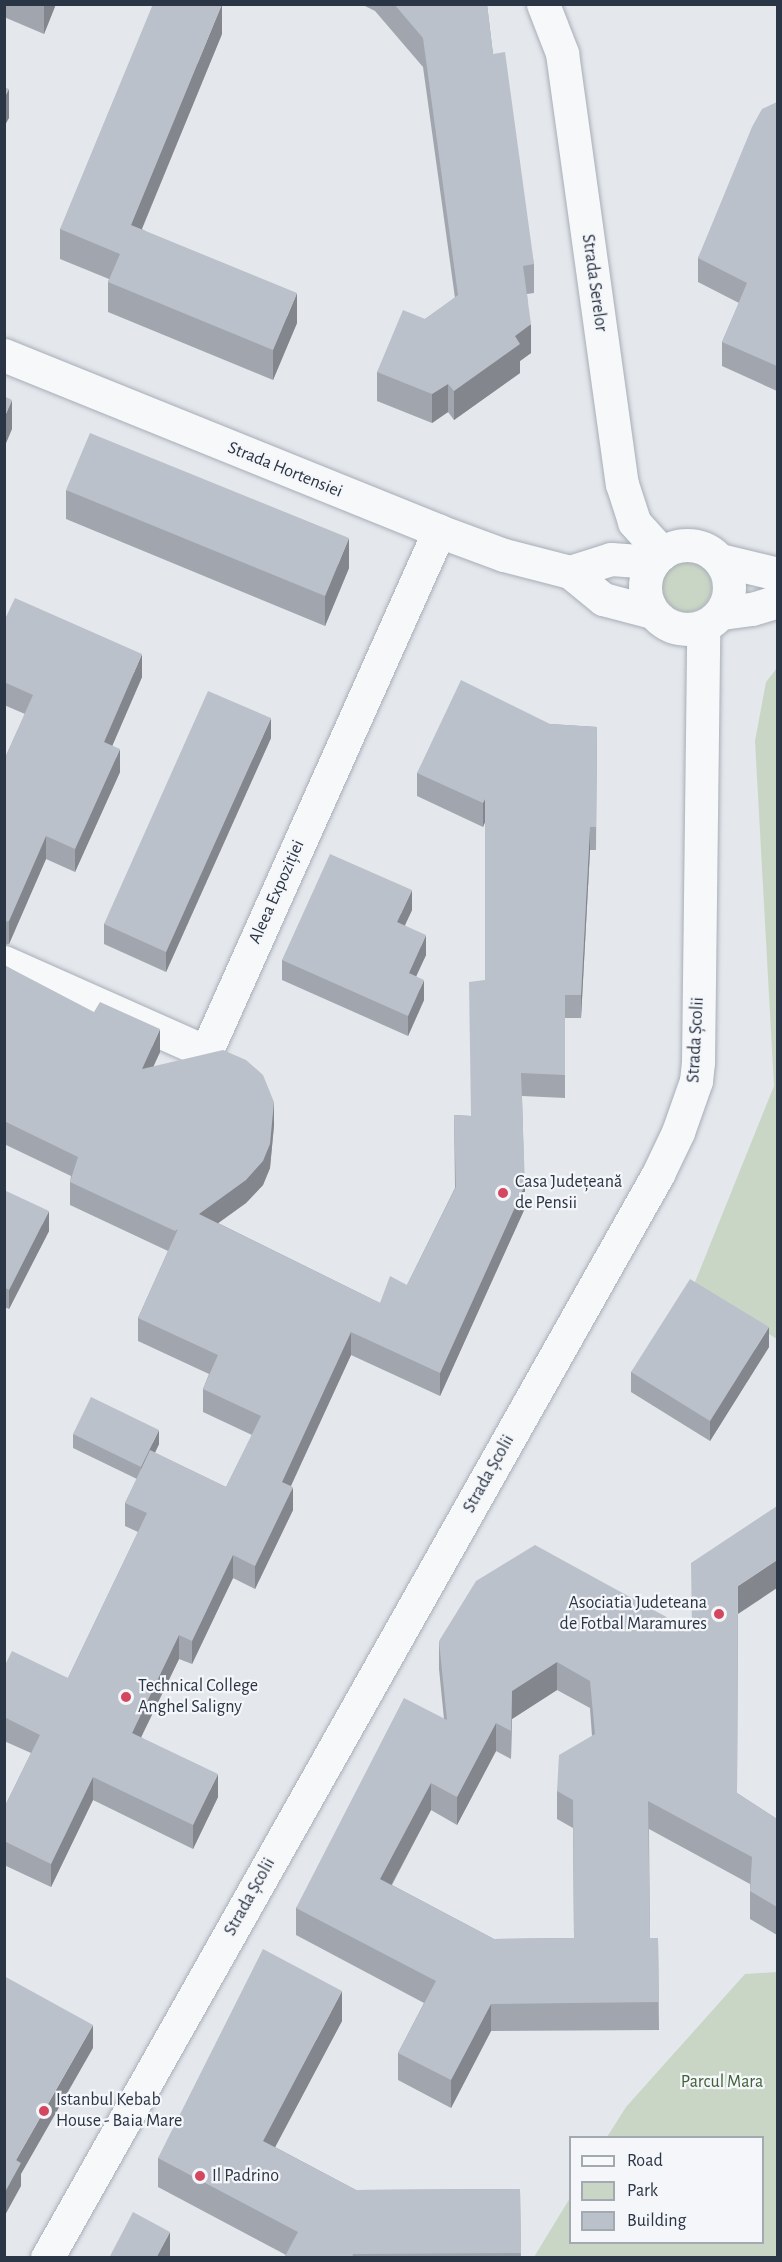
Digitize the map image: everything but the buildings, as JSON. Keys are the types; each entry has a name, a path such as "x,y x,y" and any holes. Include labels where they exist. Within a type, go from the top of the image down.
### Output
{"street":[{"name":"Strada Serelor","path":"543,4 562,53 622,484 634,522 657,557"},
{"name":"Strada Hortensiei","path":"4,355 439,531 504,555 570,572 603,599 652,612"},
{"name":"Aleea Expoziției","path":"4,962 206,1052 439,531"},
{"path":"570,572 611,559 657,557 686,544 699,546 720,560 777,574"},
{"path":"657,557 644,587 652,612 674,628 712,620 777,601"},
{"path":"712,620 730,586 720,560"},
{"name":"Strada Școlii","path":"47,2258 658,1174 687,1109 699,1062 712,620"}],"green space":[{"path":"687,562 705,569 712,587 705,605 687,612 669,605 662,587 669,569"},
{"path":"777,668 777,1339 693,1287 774,1086 755,741 766,682"},
{"name":"Parcul Mara","path":"777,1972 777,2257 534,2257 569,2200 569,2244 764,2244 764,2136 608,2136 626,2107 745,1974"}],"place":[{"name":"Casa Județeană de Pensii","path":"503,1193"},
{"name":"Asociatia Judeteana de Fotbal Maramures","path":"719,1614"},
{"name":"Technical College Anghel Saligny","path":"126,1697"},
{"name":"Istanbul Kebab House - Baia Mare","path":"44,2111"},
{"name":"Il Padrino","path":"200,2176"}]}
